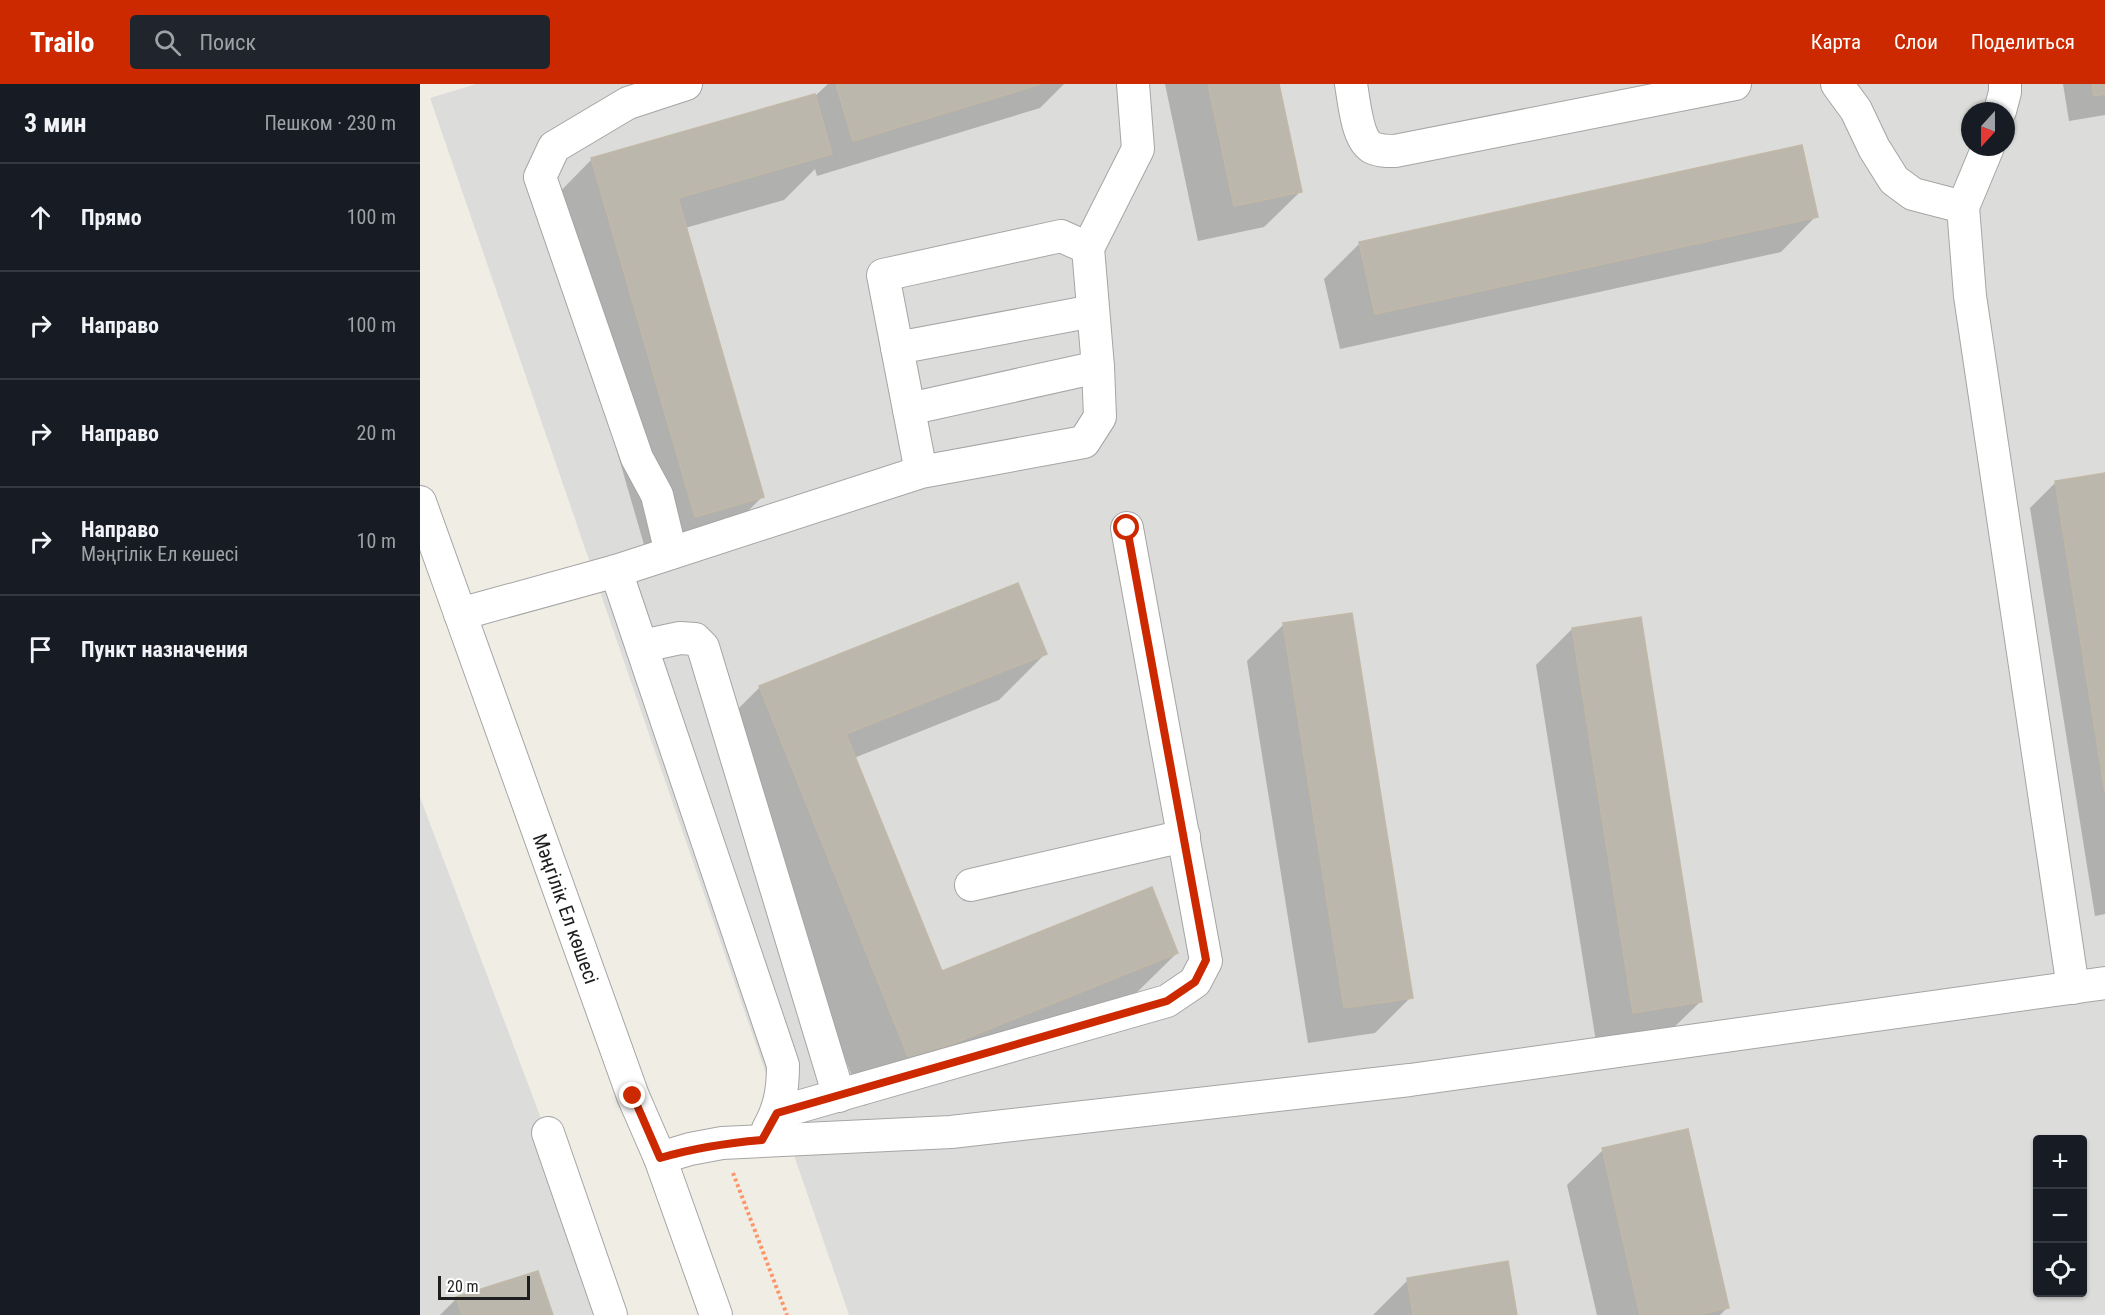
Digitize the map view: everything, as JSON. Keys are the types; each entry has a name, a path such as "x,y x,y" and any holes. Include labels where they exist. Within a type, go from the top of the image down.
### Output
{"street":[{"path":"671,553 657,495 637,458 540,177 554,147 628,103 686,84"},
{"path":"460,614 616,571 921,472 1084,442 1100,417 1088,248 1138,149 1133,84"},
{"path":"1351,84 1363,139 1372,148 1381,151 1395,151 1735,84"},
{"path":"1837,84 1856,110 1874,148 1894,180 1913,194 1963,207"},
{"path":"2002,102 2005,84"},
{"path":"1984,156 1963,207 1970,296 2073,988"},
{"path":"921,472 883,275 1061,236 1088,248"},
{"path":"897,348 1093,311"},
{"path":"909,409 1098,367"},
{"name":"Мәңгілік Ел көшесі","path":"420,502 633,1096 660,1158 716,1315"},
{"path":"660,1158 722,1143 770,1127 839,1096 1167,1001 1195,982 1206,960 1127,528"},
{"path":"616,571 783,1065 783,1085 770,1127"},
{"path":"642,646 680,638 695,639 703,646 839,1096"},
{"path":"970,885 1184,836"},
{"path":"770,1127 951,1132 1410,1080 2105,983"},
{"path":"548,1133 610,1315"}],"path":[{"path":"722,1143 787,1315"}],"shaded area":[{"path":"476,84 2105,84 2105,1315 849,1315 430,98"},
{"path":"420,797 615,1315 420,1315"}],"building":[{"path":"836,84 1041,84 853,141"},
{"path":"1208,84 1279,84 1302,192 1234,206"},
{"path":"2092,84 2105,84 2105,94 2094,96"},
{"path":"815,94 832,154 678,198 764,497 695,517 591,158"},
{"path":"1802,145 1818,217 1375,314 1359,242"},
{"path":"2105,473 2105,792 2055,481"},
{"path":"1018,583 1047,654 846,734 942,971 1152,887 1178,953 910,1061 759,686"},
{"path":"1352,613 1413,998 1344,1008 1283,623"},
{"path":"1641,617 1702,1002 1633,1013 1572,628"},
{"path":"1688,1129 1729,1308 1697,1315 1640,1315 1602,1148"},
{"path":"1508,1261 1517,1315 1413,1315 1407,1278"},
{"path":"538,1271 553,1315 462,1315 456,1297"}],"route":[{"path":"633,1096 660,1158 722,1143 762,1140 777,1113 1167,1001 1195,982 1206,960 1127,528"}]}
